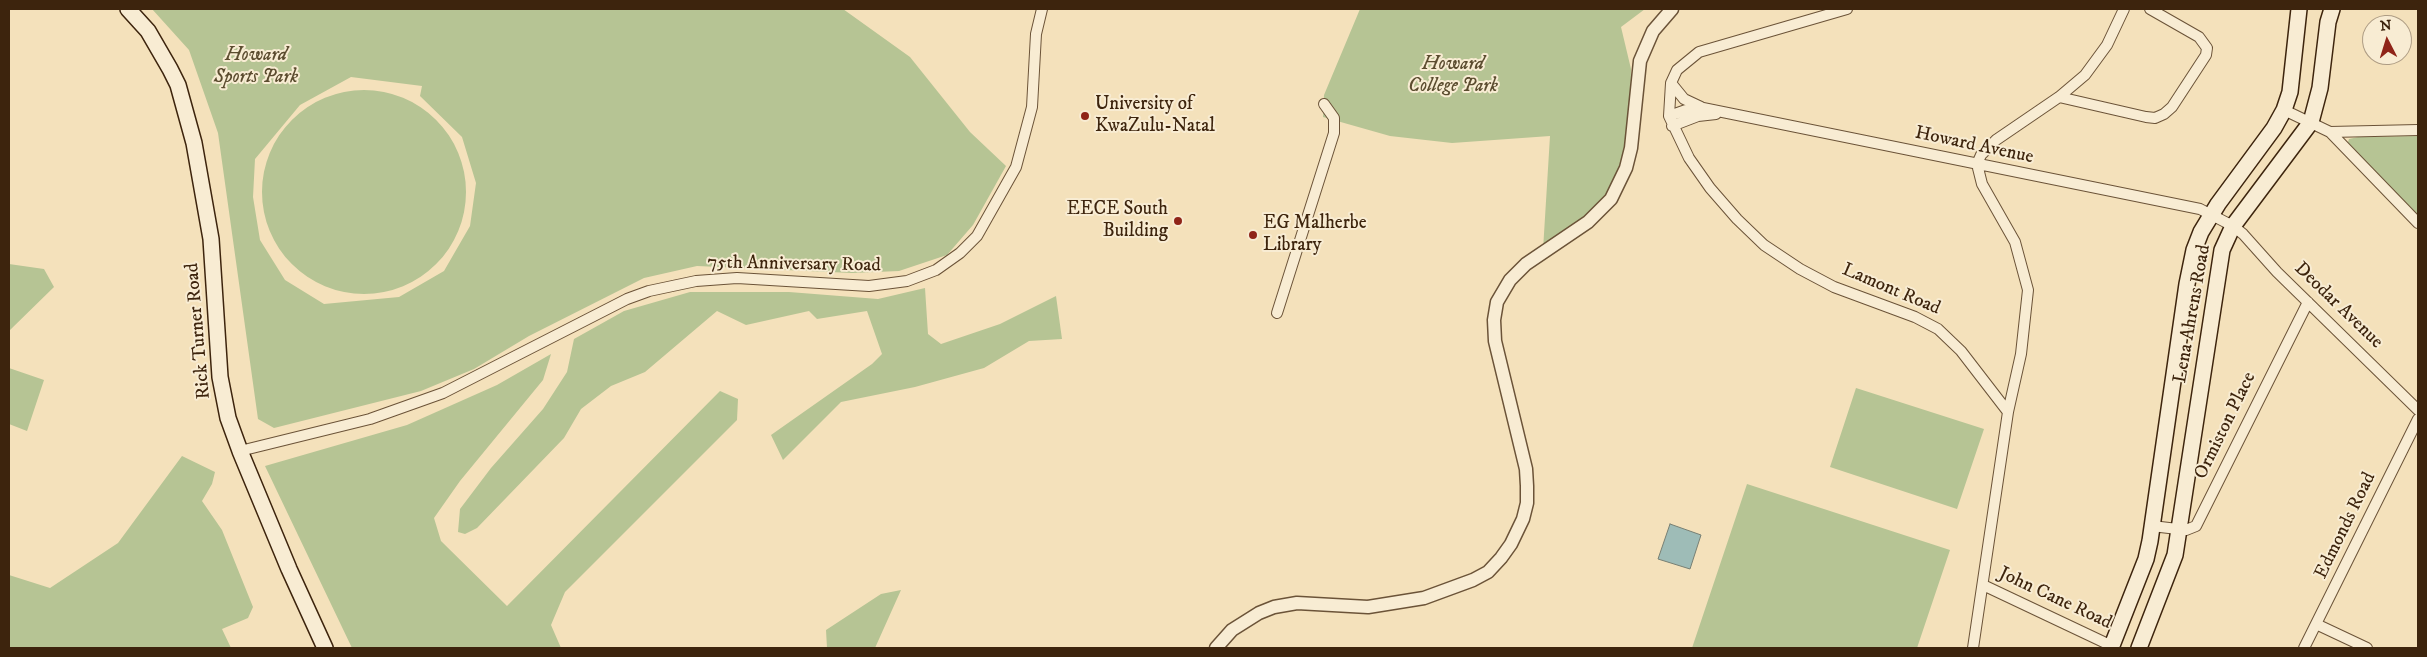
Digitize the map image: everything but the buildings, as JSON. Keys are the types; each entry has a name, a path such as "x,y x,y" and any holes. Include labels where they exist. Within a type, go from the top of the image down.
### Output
{"main road":[{"name":"Rick Turner Road","path":"128,9 148,31 166,60 178,86 186,111 212,239 223,398 240,451 289,569 325,648"},
{"name":"Lena Ahrens Road","path":"2111,647 2146,559 2190,263 2201,232 2212,214 2274,128 2284,110 2290,92 2299,9"},
{"name":"Lena Ahrens Road","path":"2139,648 2175,555 2217,270 2222,250 2234,226 2311,122 2320,88 2328,22 2332,9"},
{"path":"2174,376 2201,382"}],"street":[{"name":"75th Anniversary Road","path":"240,451 370,419 443,393 627,299 649,290 696,281 738,278 869,286 907,281 936,270 960,253 977,236 1016,167 1032,107 1036,34 1042,9"},
{"path":"1216,648 1232,630 1259,613 1274,608 1297,603 1368,607 1424,598 1455,589 1488,572 1511,544 1523,519 1527,503 1527,486 1526,469 1495,341 1494,320 1497,302 1510,280 1526,264 1588,222 1611,198 1626,168 1632,148 1638,72 1646,44 1653,31 1672,9"},
{"path":"1670,121 1671,84 1677,70 1699,52 1847,9"},
{"path":"1972,648 2008,412 2021,354 2028,290 2024,268 2015,242 1982,184 1977,164 1981,155 1996,140 2059,97 2091,68 2107,45 2124,9"},
{"path":"2059,97 2155,118 2164,114 2172,107 2206,55 2207,48 2200,37 2150,9"},
{"name":"Howard Avenue","path":"1671,84 1684,99 1703,108 2200,209 2234,226"},
{"path":"1277,313 1334,133 1334,118 1324,104"},
{"name":"Howard Avenue","path":"1670,121 1686,110 1703,108"},
{"path":"2284,110 2330,132 2418,223"},
{"name":"Howard Avenue","path":"1670,121 1728,113"},
{"name":"Lamont Road","path":"1670,121 1689,158 1710,188 1736,219 1764,245 1800,269 1834,287 1915,316 1938,329 1961,351 2008,412"},
{"path":"2330,132 2418,130"},
{"name":"Deodar Avenue","path":"2234,226 2418,410"},
{"name":"Ormiston Place","path":"2179,530 2186,530 2196,526 2202,516 2266,383 2308,302"},
{"name":"Edmonds Road","path":"2304,648 2418,419"},
{"path":"2152,526 2179,530"},
{"name":"John Cane Road","path":"1983,584 2111,647"},
{"path":"2316,624 2367,648"}],"green space":[{"name":"Howard Sports Park","path":"152,9 843,9 910,57 970,132 1006,166 973,225 947,255 899,271 852,273 697,266 644,278 529,336 474,369 421,391 274,428 258,419 218,133 189,50","holes":["351,77 422,86 420,96 462,137 476,183 470,226 444,271 399,297 324,304 285,280 260,240 253,197 255,159 300,105"]},
{"name":"Howard College Park","path":"1360,9 1645,9 1621,27 1631,69 1630,130 1620,168 1605,198 1567,234 1543,250 1550,136 1452,143 1390,136 1323,117 1324,95"},
{"path":"354,90 374,90 394,94 412,102 429,113 443,127 454,144 462,162 466,192 462,222 454,240 443,257 429,271 412,282 394,290 374,294 354,294 334,290 316,282 299,271 285,257 274,240 266,222 262,202 262,182 266,162 274,144 285,127 299,113 316,102 334,94"},
{"path":"2418,136 2418,221 2348,147 2348,142 2349,139 2358,137"},
{"path":"9,264 44,269 54,287 9,331"},
{"path":"925,288 928,334 941,344 1000,324 1056,296 1062,339 1029,341 984,368 915,387 841,402 783,460 771,435 872,364 882,354 867,311 817,319 809,311 746,325 717,311 645,372 611,386 581,409 564,438 477,528 465,534 458,532 460,509 491,468 543,409 567,372 574,339 624,311 690,292 789,292 878,299"},
{"path":"551,354 543,380 460,481 434,518 441,541 507,606 720,391 738,399 737,420 565,592 551,625 561,648 352,648 265,466 407,425 497,385"},
{"path":"9,368 44,380 27,431 9,424"},
{"path":"1856,388 1984,429 1957,509 1830,467"},
{"path":"182,456 215,472 212,484 202,501 222,530 253,607 248,618 222,629 231,648 9,648 9,575 50,588 118,543"},
{"path":"1747,484 1950,550 1917,648 1692,648"},
{"path":"901,590 875,648 827,648 826,630 881,594"}],"water":[{"path":"1670,524 1701,535 1690,569 1658,559"}],"place":[{"name":"University of KwaZulu-Natal","path":"1085,116"},
{"name":"EECE South Building","path":"1178,221"},
{"name":"EG Malherbe Library","path":"1253,235"}]}
